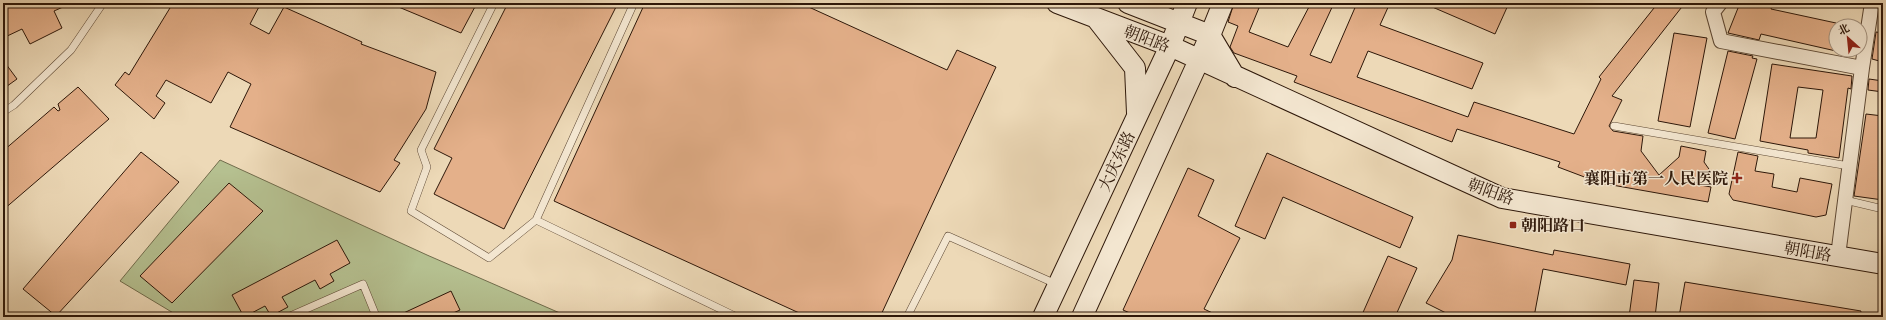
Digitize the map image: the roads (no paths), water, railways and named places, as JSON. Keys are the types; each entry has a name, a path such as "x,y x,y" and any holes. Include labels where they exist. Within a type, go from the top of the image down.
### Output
{"main road":[{"name":"朝阳路","path":"1056,3 1170,46 1502,198 1883,264"},
{"name":"朝阳路","path":"1128,3 1210,35"},
{"name":"大庆东路","path":"1043,317 1170,46 1187,3"},
{"name":"大庆东路","path":"1082,317 1199,60 1223,3"},
{"path":"1096,18 1135,68 1137,116"},
{"path":"1210,35 1236,77"}],"street":[{"path":"1720,3 1713,12 1721,41 1862,68"},
{"path":"1838,256 1862,68 1872,3"}],"lane":[{"path":"3,112 14,105 70,50 103,3"},
{"path":"494,3 421,150 427,167 410,211 489,258 536,220 634,3"},
{"path":"1614,126 1849,166"},
{"path":"1845,200 1883,209"},
{"path":"536,220 737,317"},
{"path":"907,317 948,236 1058,284"},
{"path":"288,317 363,284 376,316 374,317"}],"place":[{"name":"襄阳市第一人民医院","path":"1737,178"},
{"name":"朝阳路口","path":"1513,225"}]}
